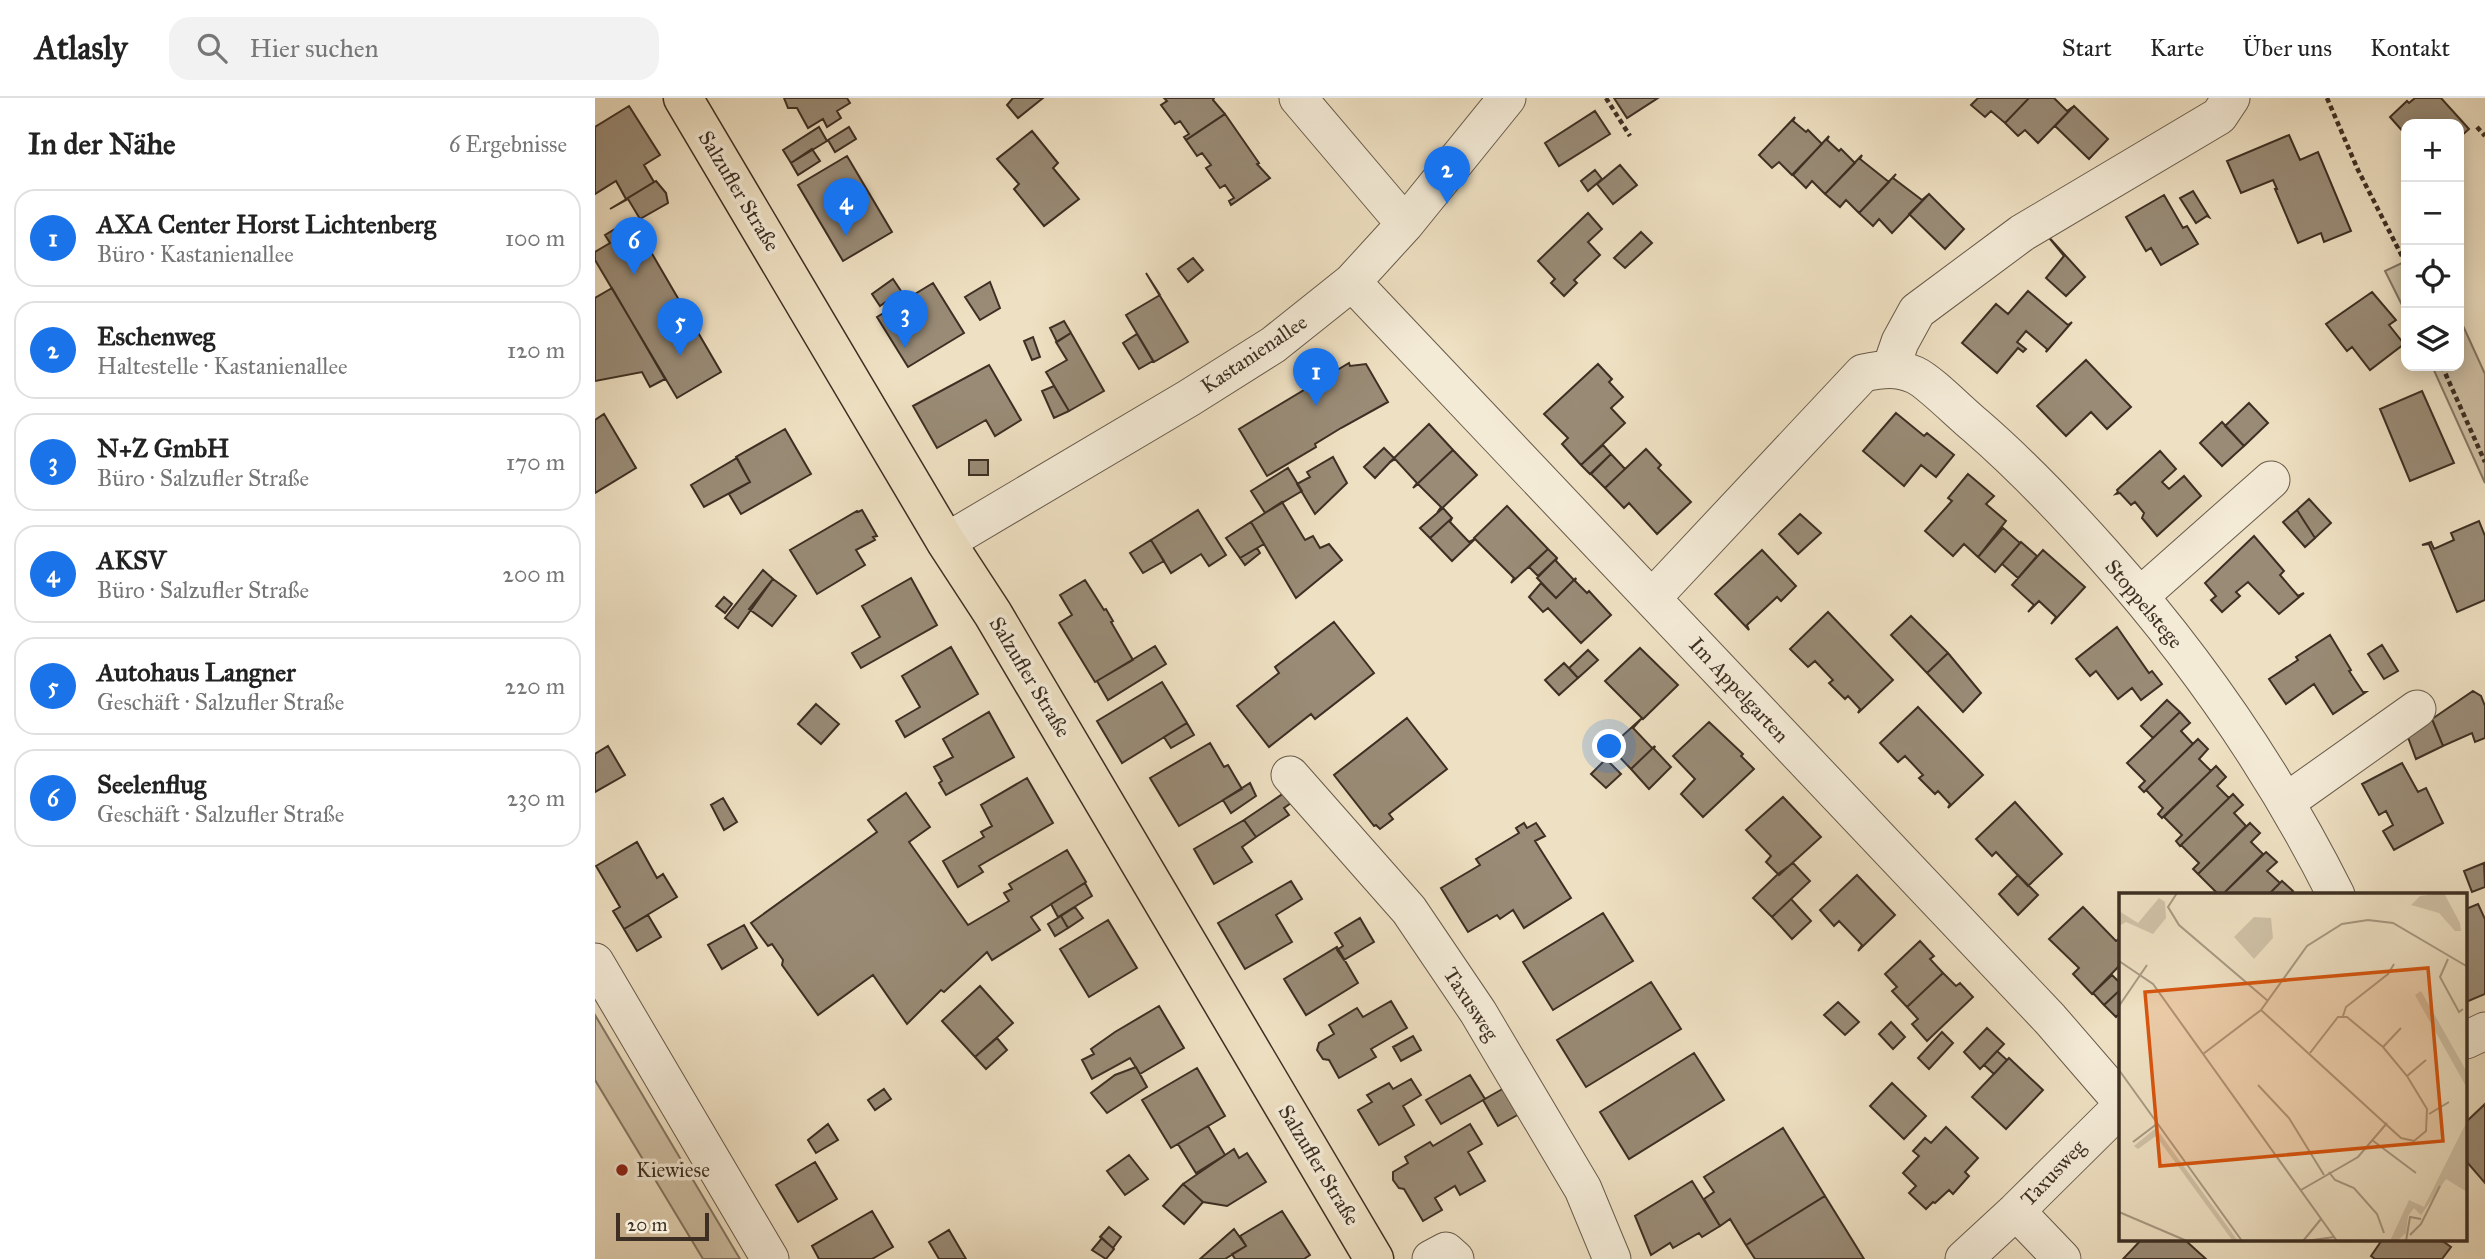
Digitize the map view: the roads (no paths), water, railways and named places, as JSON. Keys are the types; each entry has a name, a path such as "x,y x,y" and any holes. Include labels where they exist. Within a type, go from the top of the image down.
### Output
{"main road":[{"name":"Salzufler Straße","path":"683,98 946,542 993,614 1374,1259"}],"street":[{"path":"1298,98 1405,224"},
{"name":"Kastanienallee","path":"946,542 1178,405 1273,345 1352,282 1405,224 1507,98"},
{"path":"1652,598 1863,373 1891,368 1900,342 1917,311 2022,233 2219,116 2231,98"},
{"name":"Im Appelgarten","path":"1352,282 2050,1019 2119,1102"},
{"name":"Stoppelstege","path":"1891,368 1916,376 2000,446 2077,524 2140,596 2238,725 2285,802 2335,893"},
{"path":"2140,596 2271,480"},
{"path":"2285,802 2417,709"},
{"name":"Taxusweg","path":"1290,775 1409,910 1478,1012 1583,1189 1612,1259"},
{"path":"598,972 769,1259"},
{"path":"2467,1040 2485,1031"},
{"name":"Taxusweg","path":"1963,1259 2016,1211 2119,1106"},
{"name":"Taxusweg","path":"2016,1211 2062,1259"},
{"path":"1431,1259 1446,1251 1455,1259"}],"place":[{"name":"Eschenweg","path":"1447,204"},
{"name":"AKSV","path":"846,236"},
{"name":"Seelenflug","path":"634,275"},
{"name":"N+Z GmbH","path":"905,348"},
{"name":"Autohaus Langner","path":"680,356"},
{"name":"AXA Center Horst Lichtenberg","path":"1316,406"},
{"name":"Kiewiese","path":"622,1170"}]}
